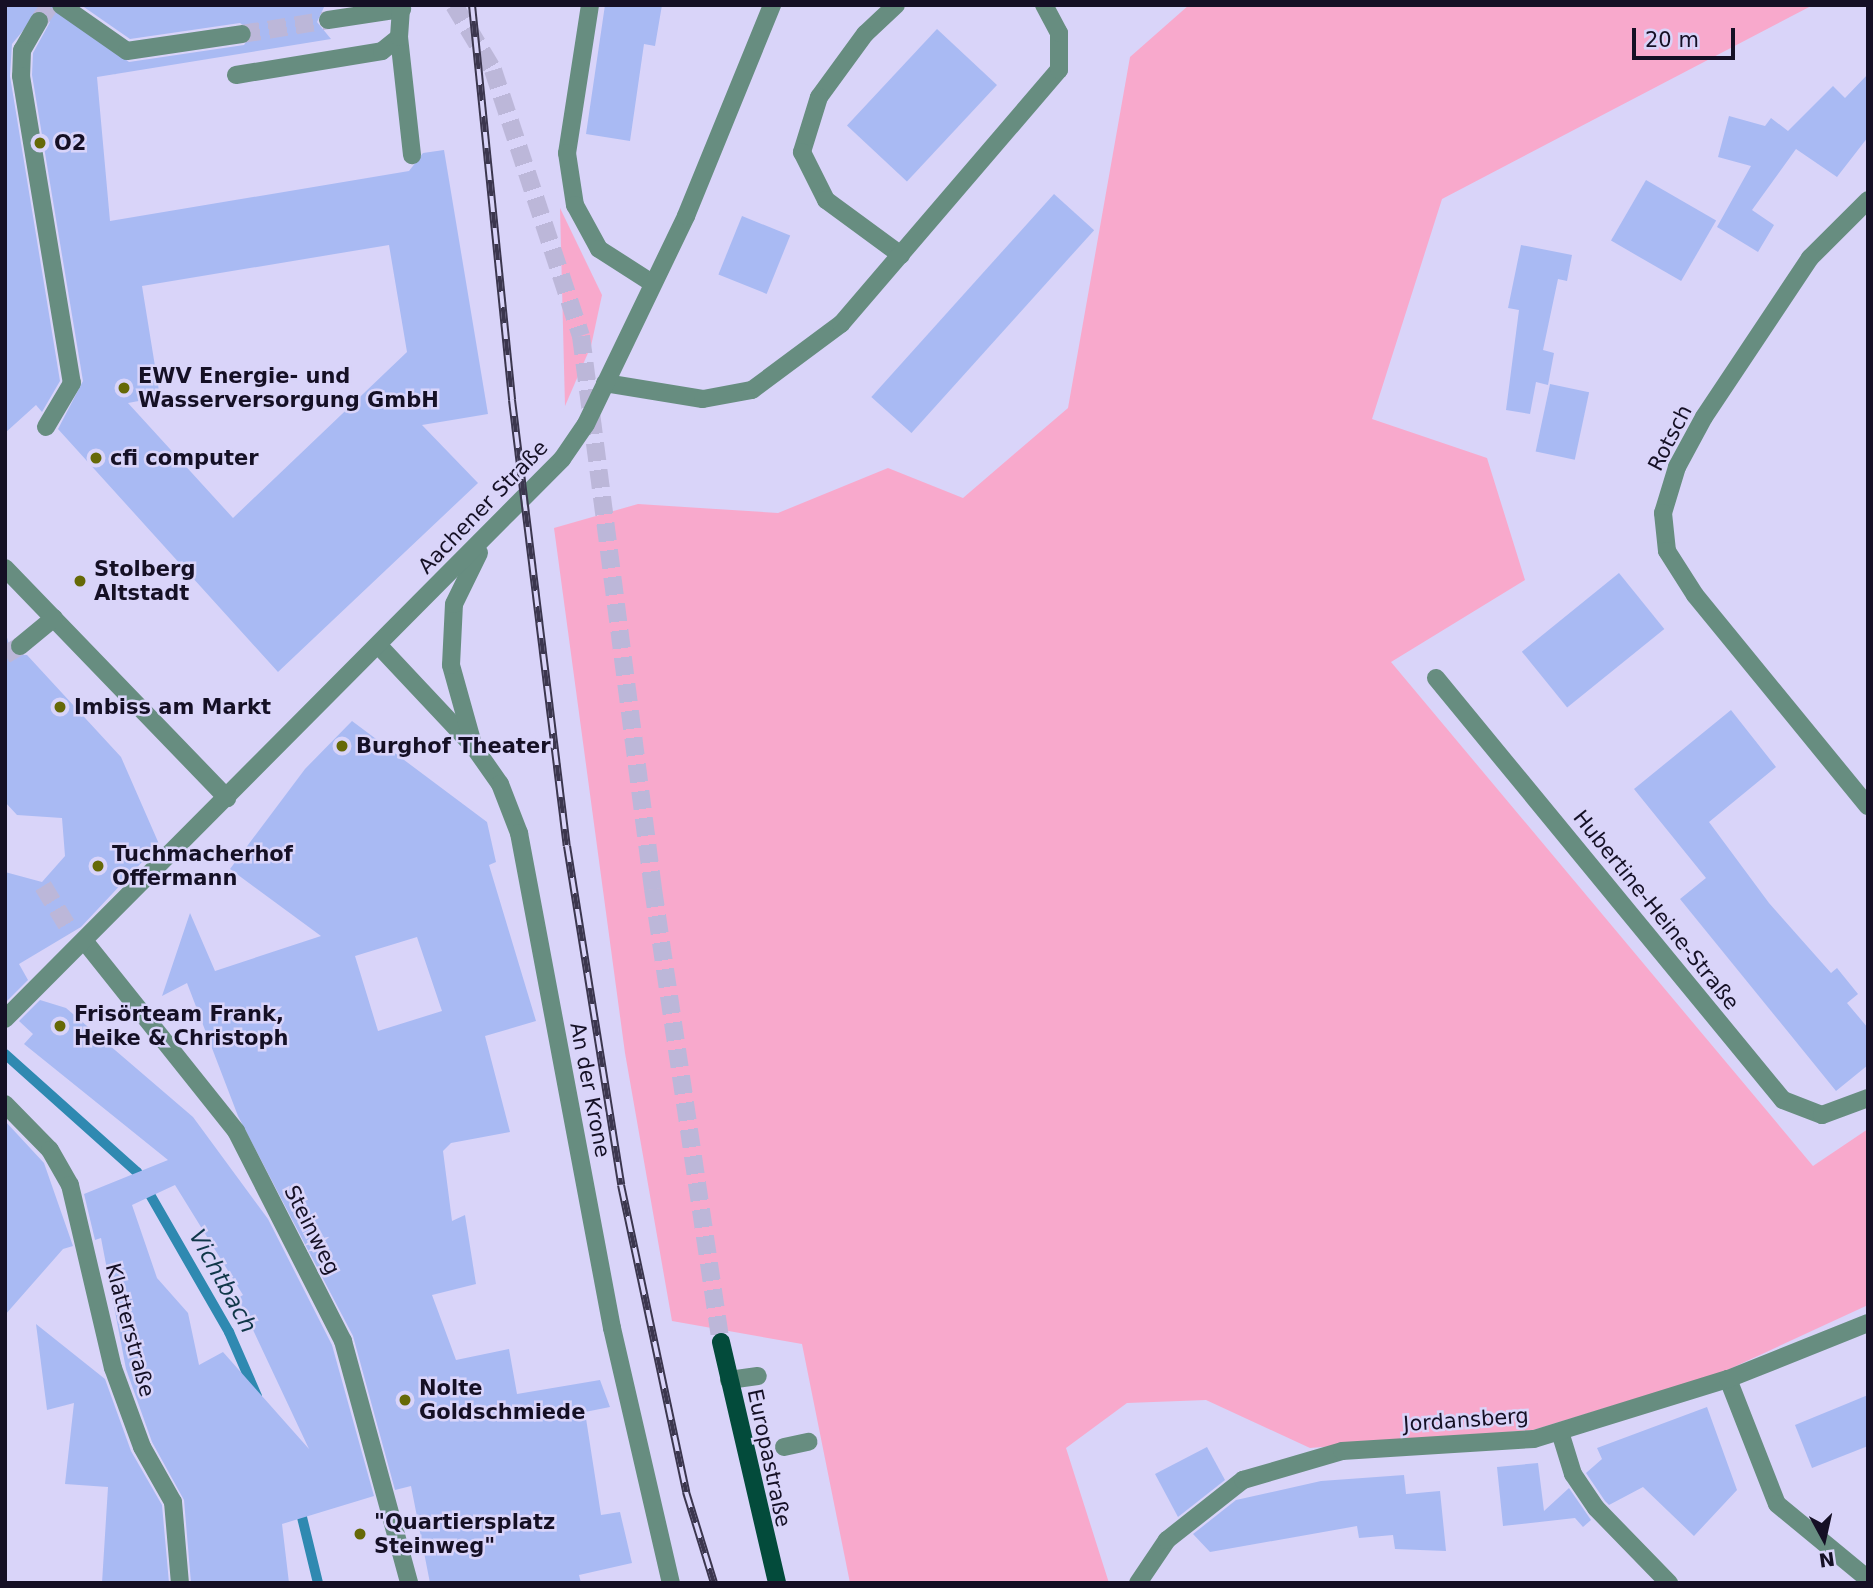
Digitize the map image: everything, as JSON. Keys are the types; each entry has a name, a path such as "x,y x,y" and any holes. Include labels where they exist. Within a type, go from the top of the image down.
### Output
{"main road":[{"name":"Europastraße","path":"721,1342 777,1583"}],"street":[{"path":"61,5 127,51 242,34"},
{"path":"590,5 567,153 575,205 599,249 652,283"},
{"name":"Aachener Straße","path":"8,1017 79,941 381,648 562,459 605,383 652,283 772,5"},
{"path":"896,5 865,34 819,97 802,152 826,200 901,255"},
{"path":"605,383 703,399 752,390 841,324 1059,70 1059,33 1044,5"},
{"path":"328,20 401,7 399,37 412,155"},
{"path":"39,21 22,50 21,76 72,383 46,427"},
{"path":"236,75 382,51 399,37"},
{"name":"Rotsch","path":"1868,200 1810,258 1712,406 1677,467 1663,513 1667,551 1695,595 1868,806"},
{"path":"474,747 452,665 454,604 486,538"},
{"path":"5,568 227,798"},
{"path":"20,646 54,618"},
{"name":"An der Krone","path":"381,648 474,747 500,784 519,833 612,1328 671,1583"},
{"name":"Hubertine-Heine-Straße","path":"1436,678 1783,1100 1822,1115 1868,1098"},
{"name":"Steinweg","path":"79,941 236,1131 343,1341 409,1583"},
{"name":"Klatterstraße","path":"5,1104 50,1150 70,1185 113,1368 142,1447 173,1502 180,1583"},
{"name":"Jordansberg","path":"1138,1583 1167,1540 1243,1480 1342,1451 1534,1439 1728,1379 1868,1322"},
{"path":"729,1380 758,1376"},
{"path":"1728,1379 1777,1504 1868,1579"},
{"path":"1560,1432 1573,1474 1596,1508 1669,1583"},
{"path":"784,1447 808,1442"}],"shaded area":[{"path":"1189,5 1813,5 1442,199 1372,419 1487,458 1525,580 1391,662 1813,1166 1868,1129 1868,1305 1723,1372 1533,1430 1310,1448 1206,1400 1127,1403 1066,1448 1109,1583 850,1583 802,1344 672,1321 625,1053 554,528 638,504 778,513 888,468 963,498 1068,408 1130,57"},
{"path":"560,208 602,295 591,346 565,406"}],"building":[{"name":"EWV Energie- und Wasserversorgung GmbH","path":"5,5 50,5 129,62 244,45 253,32 240,23 130,39 81,5 325,5 317,22 331,39 97,77 110,221 409,171 423,153 444,150 488,414 422,425 478,483 278,672 58,429 83,381 32,75 33,53 50,22 40,10 12,44 10,76 60,381 42,412 36,405 5,433","holes":["389,245 407,352 233,518 128,403 160,397 142,286"]},
{"path":"605,5 662,5 655,46 644,44 630,141 586,134"},
{"path":"937,29 997,85 907,181 847,126"},
{"path":"1868,74 1868,137 1837,177 1796,149 1752,210 1774,225 1758,252 1717,227 1751,166 1718,157 1729,116 1765,126 1771,118 1788,131 1833,86 1845,98"},
{"path":"1646,180 1716,220 1681,281 1611,241"},
{"path":"1054,194 1094,230 911,433 871,397"},
{"path":"742,216 790,235 767,294 718,274"},
{"path":"1521,245 1572,255 1567,281 1558,279 1543,350 1554,353 1548,385 1536,382 1530,414 1506,410 1519,310 1508,308"},
{"path":"1550,384 1589,392 1575,460 1536,451"},
{"path":"1619,573 1664,629 1567,708 1522,652"},
{"path":"5,631 12,654 27,655 121,757 159,844 81,927 19,964 28,980 5,1003 5,872 42,882 65,856 62,818 17,815 5,802"},
{"path":"1731,710 1776,767 1709,822 1769,903 1831,973 1837,968 1858,994 1847,1003 1868,1028 1868,1065 1836,1091 1680,899 1706,878 1634,789"},
{"path":"352,721 487,822 496,862 489,865 536,1021 485,1036 510,1132 451,1143 443,1151 452,1221 465,1215 476,1284 432,1295 456,1360 509,1349 517,1394 600,1380 610,1407 585,1412 601,1515 620,1512 632,1563 579,1575 581,1583 430,1583 411,1486 395,1490 353,1336 238,1116 187,983 162,996 190,913 215,971 321,936 230,869 305,769","holes":["417,937 442,1011 378,1031 355,956"]},
{"path":"40,1000 66,1008 193,1117 268,1219 332,1345 374,1496 282,1524 289,1583 191,1583 184,1500 152,1442 126,1369 101,1238 95,1240 84,1194 168,1160 24,1044 33,1034 19,1021","holes":["175,1185 243,1295 238,1298 309,1449 223,1352 199,1365 188,1313 157,1278 132,1205"]},
{"path":"5,1121 44,1163 73,1246 63,1249 5,1315"},
{"path":"36,1324 105,1379 131,1451 162,1505 169,1583 102,1583 108,1487 65,1484 74,1403 47,1410"},
{"path":"1868,1395 1868,1446 1812,1468 1795,1425"},
{"path":"1707,1407 1737,1490 1694,1536 1643,1487 1609,1505 1605,1501 1586,1473 1602,1459 1597,1448"},
{"path":"1207,1447 1225,1480 1178,1517 1155,1474"},
{"path":"1538,1463 1544,1511 1569,1488 1591,1520 1583,1527 1575,1518 1503,1526 1497,1467"},
{"path":"1404,1475 1406,1494 1440,1491 1446,1551 1395,1549 1393,1535 1359,1538 1357,1526 1210,1552 1193,1534 1236,1500 1321,1481"}],"waterway":[{"name":"Vichtbach","path":"5,1054 137,1172 229,1332 257,1396"},
{"name":"Vichtbach","path":"299,1505 318,1583"}],"tunnel":[{"path":"39,21 50,5"},
{"path":"454,5 493,70 581,336 653,889 721,1342"},
{"path":"242,34 328,20"},
{"path":"5,655 20,646"},
{"path":"43,886 71,932"}],"railway":[{"path":"472,5 512,400 567,846 621,1185 686,1492 714,1583"}],"place":[{"name":"O2","path":"40,143"},
{"name":"EWV Energie- und Wasserversorgung GmbH","path":"124,388"},
{"name":"cfi computer","path":"96,458"},
{"name":"Stolberg Altstadt","path":"80,581"},
{"name":"Imbiss am Markt","path":"60,707"},
{"name":"Burghof Theater","path":"342,746"},
{"name":"Tuchmacherhof Offermann","path":"98,866"},
{"name":"Frisörteam Frank, Heike & Christoph","path":"60,1026"},
{"name":"Nolte Goldschmiede","path":"405,1400"},
{"name":"\"Quartiersplatz Steinweg\"","path":"360,1534"}]}
